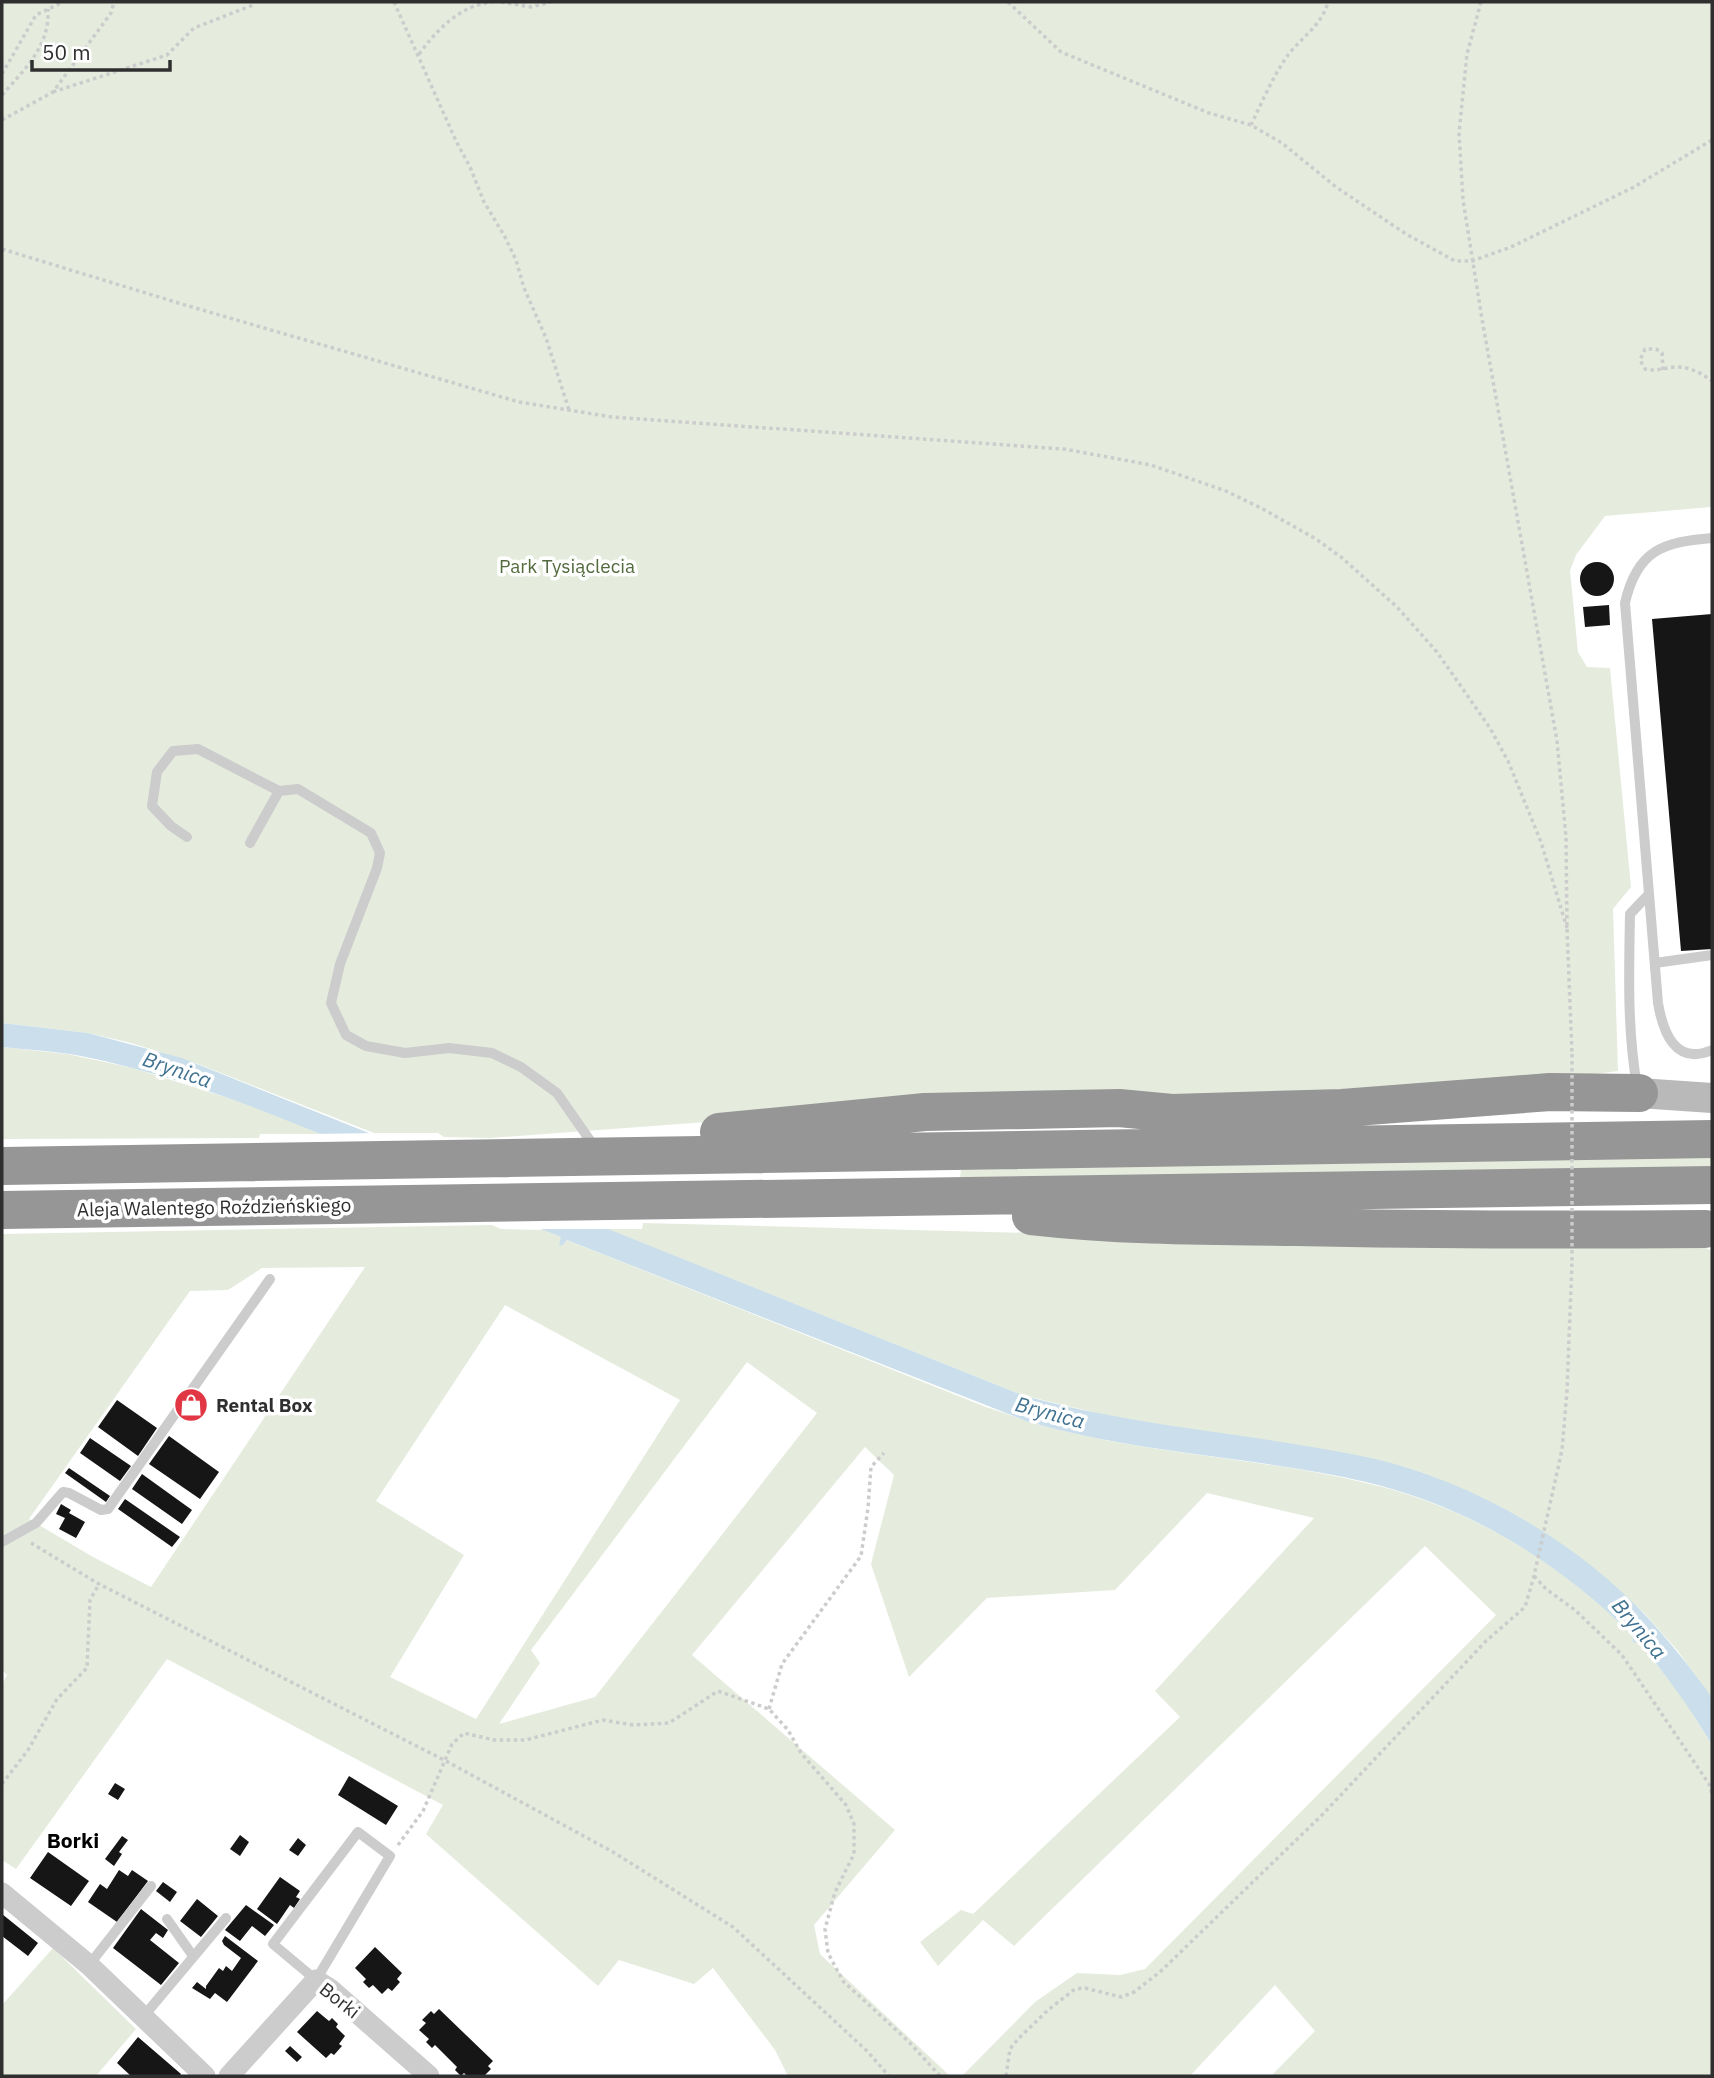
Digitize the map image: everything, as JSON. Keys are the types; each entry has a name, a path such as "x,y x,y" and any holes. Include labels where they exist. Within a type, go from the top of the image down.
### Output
{"highway":[{"path":"601,1158 672,1136 925,1112 1119,1108 1172,1112 1329,1108 1550,1092 1639,1093"},
{"path":"2,1166 1712,1139"},
{"path":"879,1198 1712,1185"},
{"path":"879,1198 1098,1223 1460,1230 1710,1231"},
{"name":"Aleja Walentego Roździeńskiego","path":"2,1210 879,1198"}],"main road":[{"path":"1639,1093 1712,1098"}],"street":[{"path":"2,1893 89,1965 205,2076"},
{"name":"Borki","path":"229,2076 316,1980 330,1989 429,2076"}],"lane":[{"path":"1712,538 1671,542 1660,548 1635,572 1625,603 1662,1028 1669,1040 1679,1048 1691,1053 1712,1050"},
{"path":"187,837 171,826 152,806 158,772 173,751 198,749 279,791 298,789 371,833 380,853 377,868 340,964 331,1003 346,1035 366,1046 405,1053 449,1048 492,1052 557,1093 601,1158"},
{"path":"250,843 279,791"},
{"path":"1639,1093 1631,1049 1628,999 1630,914 1649,894"},
{"path":"1655,962 1712,955"},
{"path":"2,1542 36,1523 62,1492 101,1510 108,1509 270,1279"},
{"path":"358,1832 390,1856 316,1980 273,1944 358,1832"},
{"path":"89,1965 151,1886"},
{"path":"143,2017 226,1918"},
{"path":"167,1919 193,1956"}],"path":[{"path":"2,74 36,15 63,2"},
{"path":"53,92 111,13 114,2"},
{"path":"2,120 53,92 167,55 194,28 253,5 253,2"},
{"path":"394,2 484,202 516,260 524,288 546,338 569,410"},
{"path":"418,54 450,19 473,6 492,2"},
{"path":"500,2 531,7 551,2"},
{"path":"1008,2 1061,52 1209,113 1251,125 1282,142 1336,187 1406,234 1455,261 1472,261 1511,247 1634,187 1712,140"},
{"path":"1251,125 1280,67 1297,44 1320,21 1328,2"},
{"path":"1006,2076 1010,2049 1048,2010 1074,1989 1085,1988 1121,1997 1133,1993 1160,1972 1322,1815 1486,1641 1525,1607 1548,1516 1562,1450 1572,1262 1572,1054 1566,837 1557,741 1463,200 1460,133 1467,54 1481,2"},
{"path":"2,95 37,55 49,23 48,9"},
{"path":"2,249 519,402 612,417 727,427 1064,449 1151,465 1196,480 1261,508 1316,539 1364,575 1437,652 1490,727 1508,761 1541,842 1567,928"},
{"path":"1663,370 1662,354 1656,349 1645,349 1640,360 1645,369 1663,370 1672,367 1693,369 1712,381"},
{"path":"769,1709 782,1664 861,1556 869,1508 871,1467 884,1453"},
{"path":"19,1533 22,1538 99,1584 444,1760 613,1852 733,1927 867,2051 889,2076"},
{"path":"1534,1576 1622,1655 1709,1784 1712,1794"},
{"path":"2,1784 27,1750 57,1699 87,1668 90,1601 99,1584"},
{"path":"390,1856 423,1811 452,1744 464,1733 494,1740 525,1740 603,1720 633,1725 669,1723 718,1691 769,1709 788,1730 801,1753 846,1805 854,1824 855,1854 835,1892 825,1929 828,1953 843,1981 908,2041 940,2076"}],"green space":[{"name":"Park Tysiąclecia","path":"2,2 1712,2 1712,507 1605,516 1576,555 1570,571 1578,652 1587,667 1610,668 1631,887 1613,909 1618,1071 1533,1082 939,1105 490,1138 444,1137 438,1133 374,1133 198,1064 131,1043 88,1033 2,1023"},
{"path":"2,1047 67,1054 133,1068 266,1110 321,1134 260,1134 259,1138 2,1139"},
{"path":"1712,1154 1712,1170 960,1180 961,1167"},
{"path":"643,1223 1342,1241 1704,1247 1712,1251 1712,1699 1678,1651 1644,1613 1579,1557 1367,1458 1109,1416 1022,1395 607,1229 642,1229"},
{"path":"492,1225 501,1229 544,1230 561,1237 562,1246 567,1240 986,1407 1036,1424 1130,1444 1366,1483 1404,1493 1477,1522 1544,1562 1606,1610 1634,1637 1634,1643 1637,1641 1680,1693 1712,1745 1712,2076 1271,2076 1315,2031 1275,1985 1190,2076 962,2076 1035,2002 1077,1973 1120,1975 1145,1969 1496,1615 1425,1546 1014,1946 983,1920 938,1966 920,1942 961,1910 973,1914 1180,1717 1155,1691 1314,1518 1207,1493 1115,1590 987,1598 909,1677 871,1564 894,1475 865,1447 692,1655 895,1830 814,1925 820,1954 950,2076 788,2076 775,2050 713,1968 694,1984 619,1960 598,1986 426,1834 443,1805 167,1659 16,1869 2,1860 2,1684 7,1675 2,1670 2,1234","holes":["365,1267 151,1587 29,1519 190,1291 228,1290 262,1268","505,1305 680,1400 476,1719 390,1677 464,1555 376,1501","747,1362 817,1413 595,1697 499,1724 540,1663 531,1650"]},
{"path":"53,1948 136,2029 96,2076 2,2076 2,2005"}],"water":[{"name":"Brynica","path":"2,1023 88,1033 182,1058 1022,1395 1107,1415 1366,1457 1405,1467 1482,1497 1555,1539 1588,1563 1648,1618 1710,1695 1712,1745 1658,1666 1638,1642 1634,1643 1634,1637 1605,1610 1544,1562 1511,1541 1441,1506 1366,1482 1324,1473 1110,1441 1026,1421 567,1240 562,1246 559,1244 561,1237 325,1136 205,1090 144,1071 81,1056 2,1047"}],"pier":[{"path":"383,1133 616,1229 532,1229 312,1134"}],"building":[{"path":"1597,562 1609,567 1614,579 1609,591 1597,596 1585,591 1580,579 1585,567"},
{"path":"1609,605 1610,625 1585,627 1583,607"},
{"path":"1712,614 1712,949 1681,951 1652,619"},
{"path":"117,1400 157,1428 138,1456 98,1427"},
{"path":"169,1436 219,1472 200,1499 149,1464"},
{"path":"90,1438 131,1466 120,1481 80,1453"},
{"path":"69,1468 110,1496 106,1502 65,1473"},
{"path":"142,1474 192,1510 182,1524 132,1489"},
{"path":"125,1499 180,1537 172,1547 118,1509"},
{"path":"61,1504 71,1510 69,1513 85,1522 76,1538 59,1529 65,1518 56,1514"},
{"path":"349,1776 398,1806 386,1825 338,1795"},
{"path":"115,1783 125,1789 118,1800 108,1794"},
{"path":"240,1835 249,1842 240,1856 230,1849"},
{"path":"122,1836 128,1840 119,1852 122,1854 114,1866 105,1859"},
{"path":"298,1838 306,1845 298,1856 289,1850"},
{"path":"48,1852 89,1881 71,1906 30,1878"},
{"path":"119,1870 128,1876 132,1870 148,1881 117,1922 88,1902 100,1884 107,1889"},
{"path":"280,1877 300,1891 296,1897 300,1899 294,1908 290,1905 277,1924 257,1909"},
{"path":"163,1882 177,1892 170,1902 156,1891"},
{"path":"197,1899 218,1916 201,1937 180,1921"},
{"path":"246,1905 274,1925 265,1936 252,1926 240,1941 225,1930"},
{"path":"141,1909 168,1930 163,1938 156,1933 150,1940 179,1963 161,1985 113,1948"},
{"path":"2,1914 38,1943 28,1956 2,1936"},
{"path":"225,1936 258,1961 227,2002 215,1993 210,1999 192,1988 197,1982 206,1989 219,1968 223,1971 226,1966 232,1971 241,1958 224,1945 222,1941"},
{"path":"375,1947 402,1973 397,1979 400,1982 392,1991 388,1988 382,1994 373,1985 369,1988 363,1982 366,1979 355,1968"},
{"path":"439,2009 493,2061 488,2066 491,2069 484,2076 467,2076 464,2073 461,2076 455,2070 457,2067 435,2045 432,2048 426,2042 429,2039 419,2030 426,2023 422,2020 431,2011 434,2014"},
{"path":"317,2011 329,2021 332,2018 345,2036 339,2044 342,2046 334,2055 331,2053 326,2058 297,2032"},
{"path":"138,2037 181,2074 180,2076 131,2076 117,2063"},
{"path":"290,2046 302,2057 297,2062 285,2051"}],"place":[{"name":"Rental Box","path":"191,1405"}],"district":[{"name":"Borki","path":"73,1841"}]}
